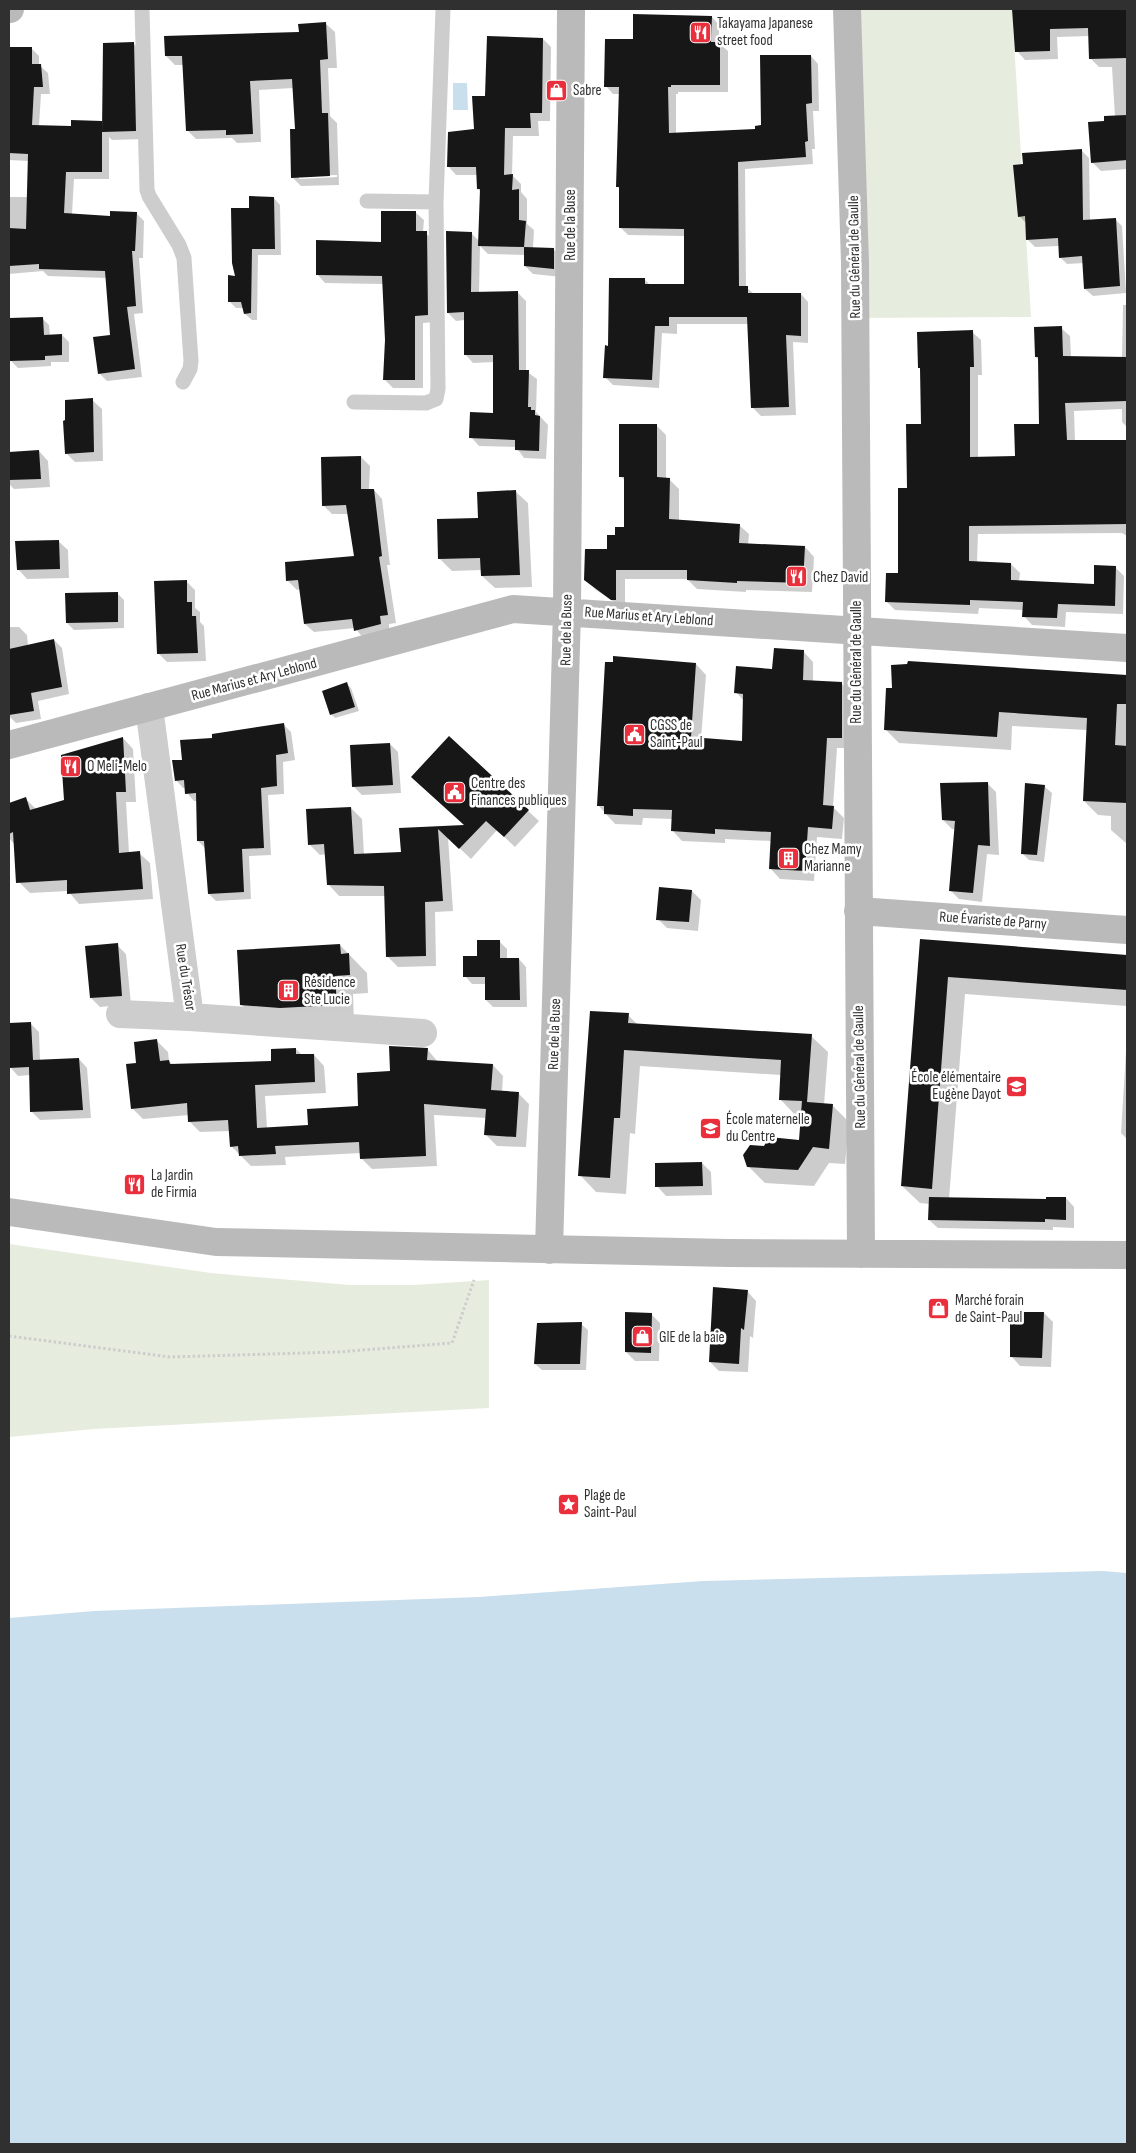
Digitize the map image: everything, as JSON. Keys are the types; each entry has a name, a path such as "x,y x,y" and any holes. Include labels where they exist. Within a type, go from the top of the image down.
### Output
{"street":[{"name":"Rue de la Buse","path":"549,1250 567,611 571,9"},
{"name":"Rue du Général de Gaulle","path":"847,9 855,263 861,1254"},
{"name":"Rue Marius et Ary Leblond","path":"9,745 513,609 856,629 1127,648"},
{"name":"Rue du Trésor","path":"149,707 190,1016 423,1033"},
{"name":"Rue Évariste de Parny","path":"858,911 1127,930"},
{"path":"120,1014 190,1016"},
{"path":"9,1212 216,1242 549,1250 861,1254 1127,1254"}],"lane":[{"path":"142,9 147,190 152,202 183,251 191,361 190,369 183,382"},
{"path":"354,402 426,403 436,399 438,389 436,202 443,9"},
{"path":"367,202 436,202"}],"path":[{"path":"9,1336 170,1357 338,1352 452,1343 474,1280"}],"green space":[{"path":"847,9 1012,9 1031,317 855,318"},
{"path":"9,1244 211,1273 350,1285 414,1285 489,1280 489,1408 94,1429 9,1437"}],"water":[{"path":"453,83 467,83 468,110 453,110"},
{"path":"1103,1571 1127,1573 1127,2144 9,2144 9,1618 94,1611 479,1597 703,1581"}],"building":[{"path":"1012,9 1127,9 1127,58 1089,59 1088,28 1050,29 1050,51 1015,52"},
{"path":"633,14 712,16 711,42 720,42 720,85 671,85 671,87 668,87 669,133 755,129 755,126 761,125 760,55 811,55 812,103 806,104 808,141 805,142 806,157 738,162 739,286 748,286 748,293 801,293 801,336 786,335 789,407 751,408 747,317 669,317 669,326 655,326 652,380 603,378 605,345 608,346 609,278 645,278 645,284 684,284 684,229 619,228 619,187 616,187 619,87 604,87 605,39 633,39"},
{"path":"326,22 328,59 320,60 322,113 328,113 330,176 291,178 290,129 295,129 292,79 250,81 253,134 226,135 226,130 186,131 182,56 165,56 164,36 299,32 298,24"},
{"path":"487,36 543,38 542,113 530,113 531,128 505,128 504,175 513,174 512,190 519,189 519,220 526,221 524,247 478,246 480,189 477,189 476,167 447,167 448,132 474,129 472,96 485,96"},
{"path":"134,42 136,131 102,132 103,43"},
{"path":"9,47 32,47 32,64 41,64 43,87 34,87 32,125 71,126 71,120 102,121 102,172 66,172 64,213 110,216 110,211 137,212 135,251 132,251 136,306 127,307 135,369 98,374 93,337 110,335 105,271 39,269 39,264 9,266 9,228 26,229 28,154 9,153"},
{"path":"1127,115 1127,160 1091,163 1088,122 1104,121 1104,116"},
{"path":"1082,149 1083,220 1116,218 1120,286 1084,289 1082,256 1059,258 1058,238 1026,240 1025,216 1018,217 1013,165 1023,164 1022,153"},
{"path":"249,196 274,197 275,249 252,249 251,313 244,314 241,302 228,302 228,275 235,276 232,263 231,208 249,208"},
{"path":"381,211 416,211 416,231 427,231 428,315 415,316 415,380 383,380 385,340 382,276 316,275 316,240 381,242"},
{"path":"446,231 472,232 471,292 518,291 519,370 529,370 528,407 531,407 531,410 535,410 535,415 540,416 539,451 515,450 515,440 469,438 470,412 493,413 493,355 464,355 464,312 447,313"},
{"path":"524,247 554,248 554,269 524,266"},
{"path":"43,317 44,335 62,334 62,355 45,356 45,360 10,361 9,318"},
{"path":"1062,326 1063,356 1127,357 1127,401 1065,403 1067,440 1127,440 1127,524 969,526 969,561 1011,563 1011,580 1094,584 1094,565 1116,566 1115,606 1058,604 1057,618 1022,617 1023,602 970,600 970,605 885,602 886,573 898,573 898,488 907,488 906,424 921,424 917,332 973,330 974,367 970,367 970,457 1015,456 1014,424 1039,424 1038,357 1035,357 1034,327"},
{"path":"93,398 94,452 65,454 63,421 65,420 65,400"},
{"path":"619,424 657,424 657,477 670,478 669,519 740,524 739,543 805,546 803,583 737,581 737,583 687,580 687,570 616,570 616,600 611,600 584,580 585,549 607,549 607,535 615,535 615,527 624,527 624,477 619,477"},
{"path":"39,450 41,479 9,480 9,452"},
{"path":"361,456 361,489 374,489 382,556 379,557 388,615 380,616 381,624 354,631 352,619 304,624 298,580 286,581 285,562 354,556 346,505 322,506 321,457"},
{"path":"516,490 520,575 481,576 480,558 438,559 437,519 478,518 477,492"},
{"path":"59,540 60,569 17,570 15,541"},
{"path":"187,580 187,602 192,602 192,616 196,616 198,653 157,654 154,581"},
{"path":"118,592 118,622 66,623 65,593"},
{"path":"54,639 62,687 31,693 34,711 9,715 9,649"},
{"path":"774,648 804,650 803,680 842,682 842,738 827,738 823,805 834,806 832,829 808,827 805,871 769,869 771,832 715,829 715,834 671,831 672,810 633,809 633,816 604,814 604,806 597,806 605,662 613,662 613,656 696,663 691,737 742,741 743,694 734,693 736,666 772,669"},
{"path":"908,661 1127,675 1127,704 1117,704 1115,745 1127,746 1127,803 1083,801 1087,718 999,712 997,737 884,730 886,688 892,688 891,665 907,664"},
{"path":"347,682 355,707 330,715 322,691"},
{"path":"284,723 288,753 276,755 277,786 261,788 264,848 242,849 244,892 208,894 204,841 197,841 196,793 185,794 184,780 175,781 172,760 182,760 180,740 212,738 212,734"},
{"path":"449,736 529,810 504,837 486,821 459,849 438,829 443,901 425,902 426,956 386,957 384,886 327,885 324,844 308,845 306,809 351,807 354,854 401,852 399,828 464,825 411,777"},
{"path":"123,737 126,792 116,792 119,853 140,851 143,889 67,894 67,880 16,883 13,832 9,834 9,803 26,797 30,810 64,800 61,755"},
{"path":"390,743 393,785 352,787 350,745"},
{"path":"988,782 990,846 978,845 973,893 949,891 955,821 942,820 940,783"},
{"path":"1025,783 1045,785 1037,855 1021,854"},
{"path":"659,887 692,890 689,922 656,920"},
{"path":"920,939 1127,955 1127,990 948,977 932,1189 901,1186"},
{"path":"477,940 500,940 500,958 519,958 520,1000 485,1000 485,977 463,977 463,956 477,956"},
{"path":"118,943 122,996 90,998 85,946"},
{"name":"Résidence Ste Lucie","path":"340,944 341,954 349,953 350,975 335,976 337,1005 280,1008 240,1005 237,950"},
{"path":"590,1011 629,1013 628,1023 812,1034 807,1102 833,1104 829,1149 813,1147 798,1170 747,1167 743,1155 750,1145 764,1146 769,1137 799,1140 802,1101 779,1100 781,1060 624,1050 620,1118 614,1118 610,1178 578,1176"},
{"path":"31,1022 33,1060 79,1058 83,1110 30,1112 29,1067 9,1068 9,1023"},
{"path":"157,1039 160,1061 169,1060 170,1064 271,1061 271,1049 296,1048 296,1054 314,1054 315,1082 255,1085 257,1128 308,1125 307,1109 358,1106 357,1073 390,1071 389,1046 428,1048 427,1060 493,1064 491,1090 519,1092 516,1137 484,1135 486,1109 424,1104 426,1156 360,1159 359,1142 275,1146 276,1154 239,1156 238,1146 230,1147 228,1120 188,1122 187,1103 131,1109 126,1064 136,1063 134,1042"},
{"path":"702,1162 703,1186 655,1187 655,1163"},
{"path":"929,1197 1046,1199 1046,1197 1066,1197 1066,1220 1045,1219 1045,1222 928,1220"},
{"path":"713,1287 748,1290 744,1330 741,1328 739,1364 709,1362"},
{"path":"625,1312 652,1313 651,1353 625,1352"},
{"path":"1010,1312 1044,1312 1042,1358 1010,1357"},
{"path":"582,1322 580,1364 534,1364 537,1323"}],"place":[{"name":"Takayama Japanese street food","path":"701,32"},
{"name":"Sabre","path":"557,90"},
{"name":"Chez David","path":"797,577"},
{"name":"CGSS de Saint-Paul","path":"634,734"},
{"name":"O Meli-Melo","path":"71,766"},
{"name":"Centre des Finances publiques","path":"455,792"},
{"name":"Chez Mamy Marianne","path":"788,858"},
{"name":"Résidence Ste Lucie","path":"288,991"},
{"name":"École élémentaire Eugène Dayot","path":"1017,1086"},
{"name":"École maternelle du Centre","path":"710,1128"},
{"name":"La Jardin de Firmia","path":"135,1184"},
{"name":"Marché forain de Saint-Paul","path":"939,1309"},
{"name":"GIE de la baie","path":"643,1337"},
{"name":"Plage de Saint-Paul","path":"568,1504"}]}
